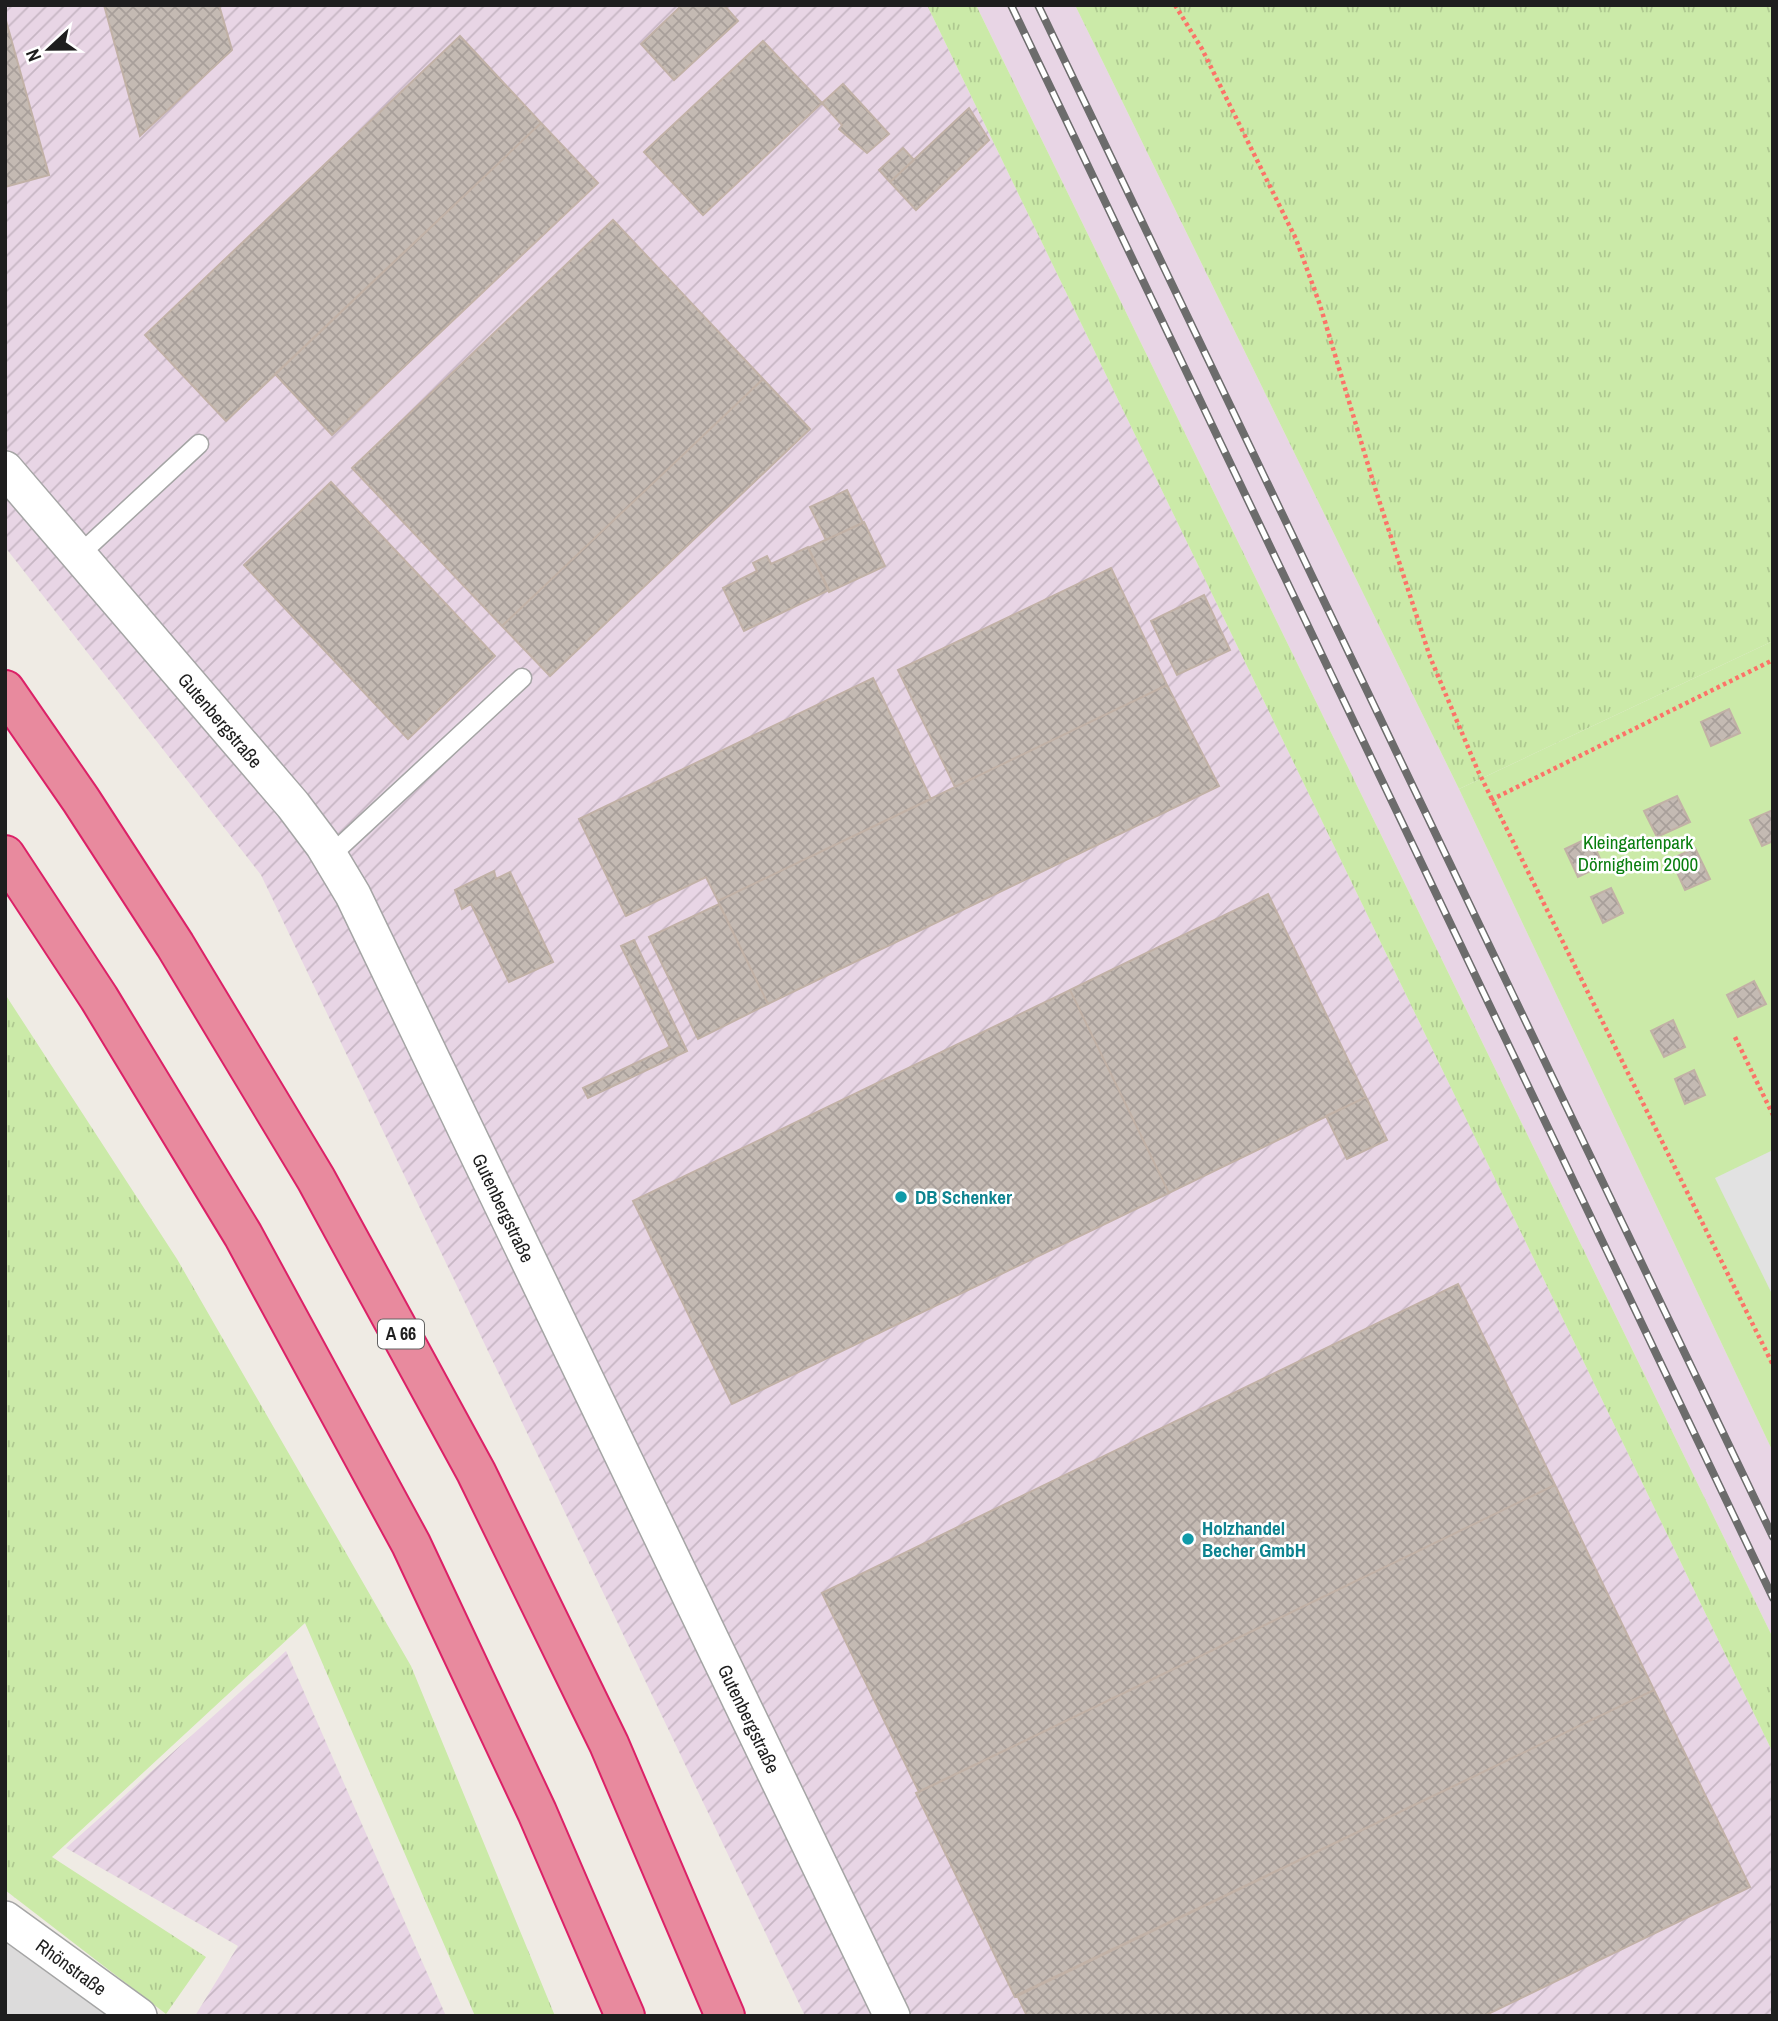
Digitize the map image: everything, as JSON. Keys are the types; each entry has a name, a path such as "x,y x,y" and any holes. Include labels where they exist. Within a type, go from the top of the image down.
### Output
{"highway":[{"name":"A 66","path":"5,690 81,800 174,945 316,1179 476,1472 609,1744 725,2016"},
{"path":"5,855 99,998 243,1236 411,1544 537,1812 625,2016"}],"street":[{"name":"Gutenbergstraße","path":"5,469 293,805 330,856 353,895 892,2016"},
{"name":"Rhönstraße","path":"5,1919 139,2016"}],"lane":[{"path":"79,555 199,444"},
{"path":"330,856 522,678"}],"path":[{"path":"1175,5 1202,49 1296,239 1320,305 1430,657 1491,800 1773,1365"},
{"path":"1491,800 1771,661 1773,670"},
{"path":"1735,1037 1773,1115"}],"shaded area":[{"path":"5,5 927,5 1773,1753 1773,2016 805,2016 261,875 5,547"},
{"path":"976,5 1075,5 1459,789 1773,1452 1773,1638"},
{"path":"1773,1150 1773,1296 1715,1178"},
{"path":"286,1651 446,2016 195,2016 238,1946 66,1848"},
{"path":"5,1938 115,2016 5,2016"}],"green space":[{"path":"927,5 976,5 1773,1638 1773,1753"},
{"path":"1075,5 1773,5 1773,641 1459,789"},
{"name":"Kleingartenpark Dörnigheim 2000","path":"1773,641 1773,1452 1459,789"},
{"path":"5,994 177,1259 411,1666 555,2016 475,2016 305,1623 52,1857 206,1957 166,2014 5,1890"}],"building":[{"path":"104,5 219,5 232,50 140,136"},
{"path":"682,5 724,5 738,21 674,80 641,44"},
{"path":"5,17 49,175 5,187"},
{"path":"460,36 541,123 226,421 145,335"},
{"path":"763,41 822,103 703,215 644,152"},
{"path":"843,84 889,134 867,153 839,129 842,125 822,103"},
{"path":"969,108 989,140 916,210 890,182"},
{"path":"541,123 598,183 332,435 275,374"},
{"path":"903,148 914,160 890,182 879,170"},
{"path":"613,220 763,379 502,626 352,468"},
{"path":"763,379 810,429 550,676 502,626"},
{"path":"331,482 495,656 408,739 244,565"},
{"path":"847,490 863,523 826,540 810,507"},
{"path":"864,522 885,566 829,592 808,548"},
{"path":"808,547 829,590 744,631 723,588 757,571 753,563 767,556 771,564"},
{"path":"1111,568 1167,685 955,787 898,670"},
{"path":"1204,595 1230,650 1177,675 1151,621"},
{"path":"873,678 931,799 718,901 706,877 626,916 579,819"},
{"path":"1167,685 1219,786 768,1004 718,901"},
{"path":"1729,709 1740,733 1711,746 1701,722"},
{"path":"1677,796 1690,822 1657,837 1644,811"},
{"path":"1773,810 1773,841 1762,846 1750,820"},
{"path":"1590,837 1603,865 1578,877 1565,849"},
{"path":"1695,848 1710,879 1685,890 1671,859"},
{"path":"494,871 496,879 510,872 553,962 509,982 471,904 462,909 455,890"},
{"path":"1611,888 1623,913 1603,923 1591,897"},
{"path":"1268,894 1366,1097 1169,1193 1070,990"},
{"path":"719,904 768,1004 698,1039 649,937"},
{"path":"634,940 687,1051 588,1098 583,1088 670,1047 621,946"},
{"path":"1754,981 1766,1004 1738,1017 1727,995"},
{"name":"DB Schenker","path":"1070,990 1169,1193 732,1404 633,1201"},
{"path":"1673,1020 1685,1047 1664,1057 1651,1031"},
{"path":"1694,1070 1705,1095 1685,1104 1675,1079"},
{"path":"1366,1097 1387,1140 1347,1159 1326,1116"},
{"name":"Holzhandel Becher GmbH","path":"1458,1284 1555,1485 919,1792 822,1593"},
{"path":"1555,1485 1654,1690 1015,1997 916,1793"},
{"path":"1654,1690 1750,1887 1484,2016 1027,2016 1017,1995"}],"railway":[{"path":"1011,5 1773,1598"},
{"path":"1038,5 1773,1537"}],"place":[{"name":"DB Schenker","path":"901,1197"},
{"name":"Holzhandel Becher GmbH","path":"1188,1539"}]}
